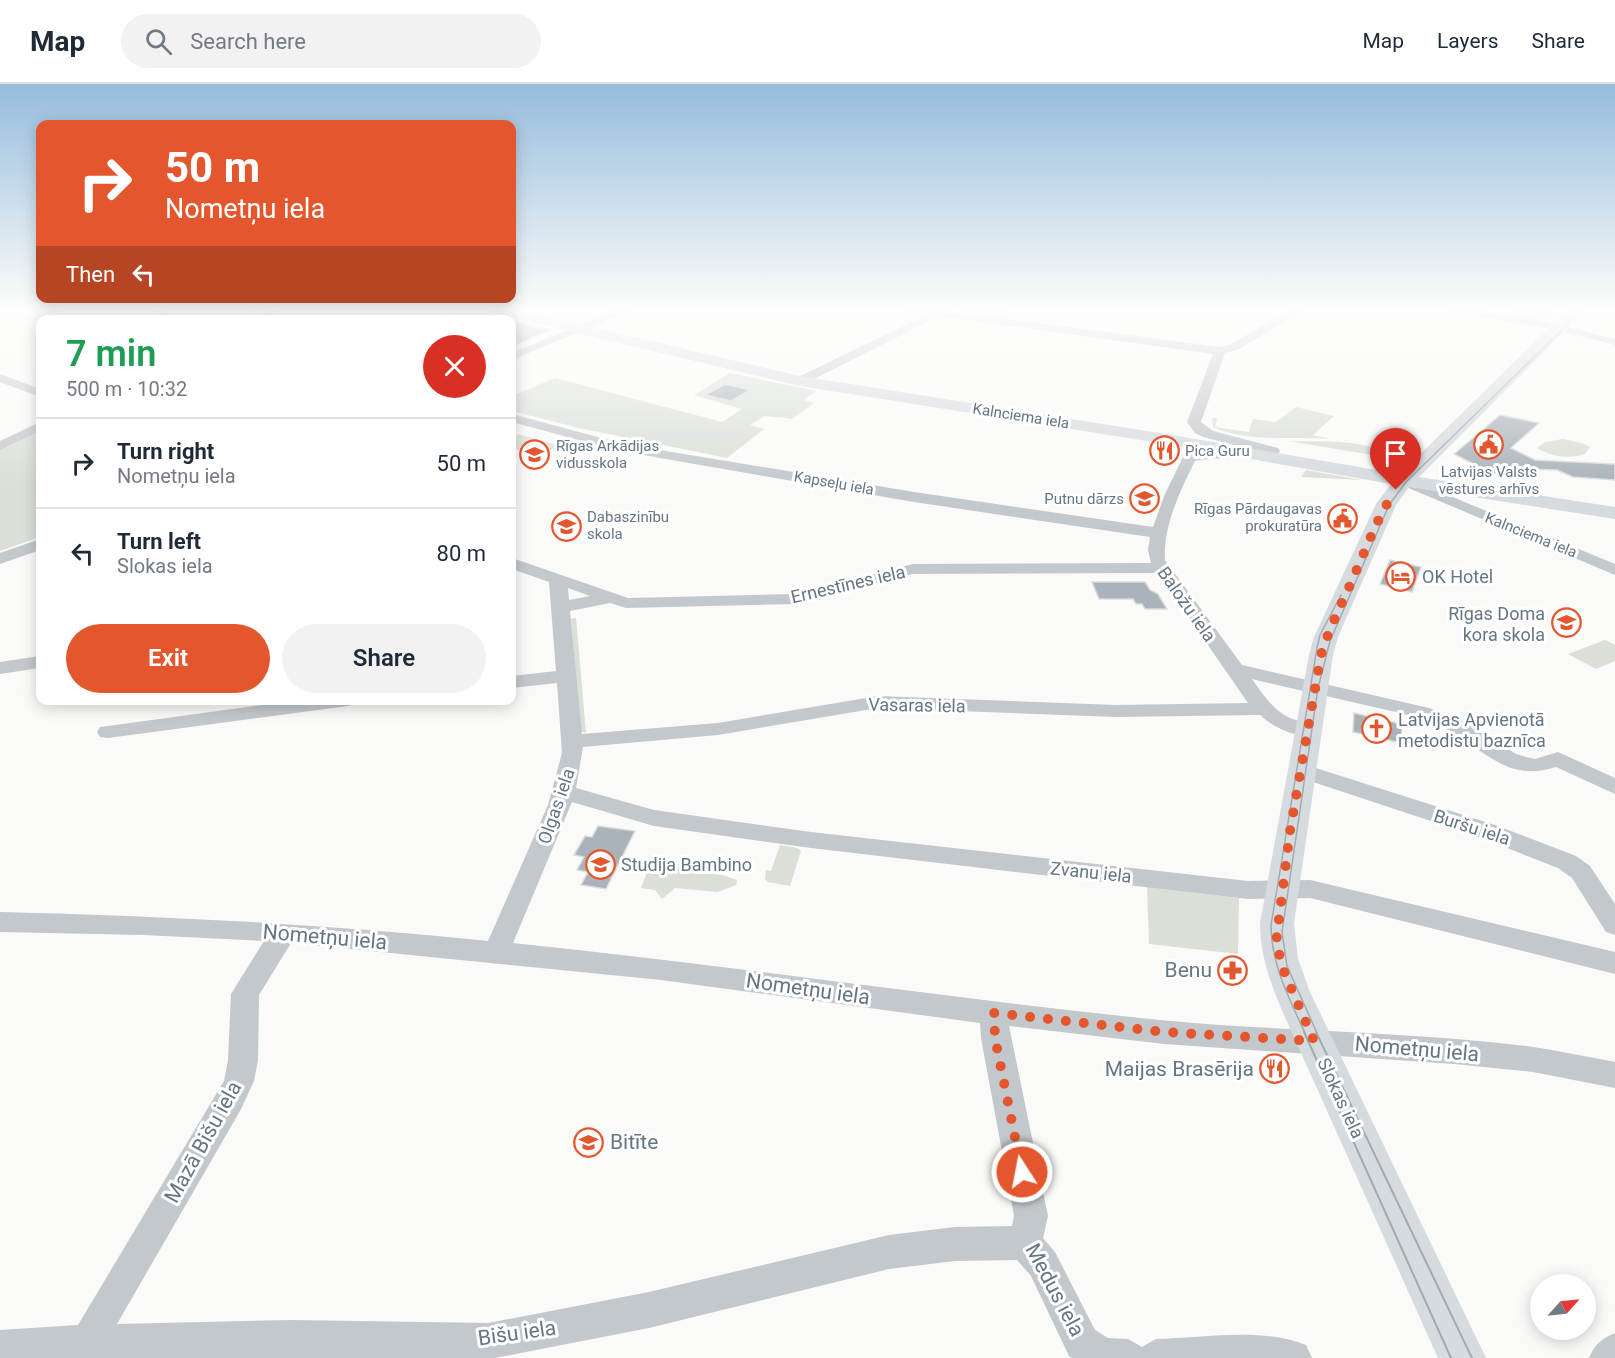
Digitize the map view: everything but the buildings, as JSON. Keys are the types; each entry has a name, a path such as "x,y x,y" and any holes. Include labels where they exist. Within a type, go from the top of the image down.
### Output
{"main road":[{"name":"Kalnciema iela","path":"742,367 800,381 1241,453 1409,476"},
{"name":"Slokas iela","path":"1462,1358 1314,1041 1285,974 1276,943 1300,770 1314,687 1326,637 1386,504 1409,476 1520,367"},
{"name":"Kalnciema iela","path":"1166,439 1273,451 1409,476"},
{"path":"1409,476 1615,503"},
{"path":"1409,476 1615,513"}],"street":[{"path":"800,381 827,367"},
{"path":"1214,367 1194,422 1200,430 1208,434 1273,451"},
{"path":"0,378 36,392"},
{"path":"0,388 33,378"},
{"name":"Kapseļu iela","path":"516,419 608,444 653,452 914,496 1159,533"},
{"path":"0,446 36,428"},
{"name":"Baložu iela","path":"1241,453 1206,453 1190,458 1159,533 1155,553 1160,568 1264,709 1280,721 1307,730"},
{"name":"Kalnciema iela","path":"1409,476 1507,526 1615,570"},
{"path":"1418,502 1507,526"},
{"path":"0,559 36,549"},
{"name":"Ernestīnes iela","path":"516,564 626,603 795,599 913,569 1160,568"},
{"name":"Olgas iela","path":"496,951 564,792 573,753 558,580"},
{"name":"Ernestīnes iela","path":"561,608 609,598"},
{"path":"0,668 36,663"},
{"path":"1233,669 1430,715 1452,724 1508,759 1536,766 1558,759 1615,786"},
{"path":"516,681 565,675"},
{"name":"Vasaras iela","path":"573,741 689,732 878,702 1116,711 1264,709"},
{"path":"108,732 308,705"},
{"name":"Buršu iela","path":"1300,770 1487,831 1567,862 1581,872 1615,925"},
{"name":"Zvanu iela","path":"564,792 654,818 811,840 1248,890 1310,889 1615,963"},
{"name":"Nometņu iela","path":"0,922 144,925 284,932 496,951 661,969 994,1013 1164,1032 1502,1056 1615,1075"},
{"name":"Mazā Bišu iela","path":"88,1342 106,1307 230,1102 239,1081 243,1060 245,994 284,932"},
{"name":"Medus iela","path":"994,1013 995,1038 1031,1216 1025,1243 1043,1264 1082,1343 1104,1356 1128,1358"},
{"name":"Bišu iela","path":"0,1348 88,1342 286,1348 484,1349 889,1252 955,1244 1025,1243"},
{"path":"1608,1358 1615,1351"},
{"path":"1156,1358 1264,1353 1293,1358"}],"shaded area":[{"path":"730,373 816,391 804,400 814,403 792,419 765,416 750,425 764,429 727,458 579,428 516,412 516,394 555,378 722,422 742,409 694,395"},
{"path":"1296,407 1334,416 1313,435 1331,439 1255,437 1226,432 1213,427 1212,418 1217,418 1215,427 1249,432 1253,419 1276,422"},
{"path":"36,432 36,538 0,551 0,450"},
{"path":"516,435 559,446 538,456 516,449"},
{"path":"1563,439 1590,447 1585,454 1566,457 1537,448 1545,442"},
{"path":"1288,441 1355,444 1380,450 1391,456 1384,457"},
{"path":"1306,470 1362,480 1301,477"},
{"path":"576,618 586,733 580,731 571,619"},
{"path":"1605,640 1615,645 1615,661 1596,669 1568,654"},
{"path":"780,845 801,851 790,886 768,882 765,879 766,870 771,871"},
{"path":"653,856 665,857 663,863 695,866 694,872 722,875 737,880 736,885 718,892 675,888 662,899 655,890 641,888"},
{"path":"1147,887 1239,898 1238,954 1149,944"}],"tram line":[{"path":"1317,1033 1287,966 1282,932 1318,688 1330,641 1389,505 1407,481 1524,367"},
{"path":"1305,1033 1287,994 1278,967 1271,925 1317,648 1320,635 1341,595"},
{"path":"1304,1032 1451,1358"},
{"path":"1316,1032 1472,1358"}],"place":[{"name":"Latvijas Valsts vēstures arhīvs","path":"1489,445"},
{"name":"Pica Guru","path":"1164,451"},
{"name":"Rīgas Arkādijas vidusskola","path":"535,455"},
{"name":"Putnu dārzs","path":"1145,499"},
{"name":"Rīgas Pārdaugavas prokuratūra","path":"1343,518"},
{"name":"Dabaszinību skola","path":"566,526"},
{"name":"OK Hotel","path":"1401,576"},
{"name":"Rīgas Doma kora skola","path":"1566,623"},
{"name":"Latvijas Apvienotā metodistu baznīca","path":"1377,729"},
{"name":"Studija Bambino","path":"600,864"},
{"name":"Benu","path":"1233,970"},
{"name":"Maijas Brasērija","path":"1275,1069"},
{"name":"Bitīte","path":"589,1142"}],"route":[{"path":"1022,1172 995,1038 994,1013 1164,1032 1314,1041 1280,962 1276,943 1290,831 1316,676 1326,637 1386,504 1396,490"}]}
